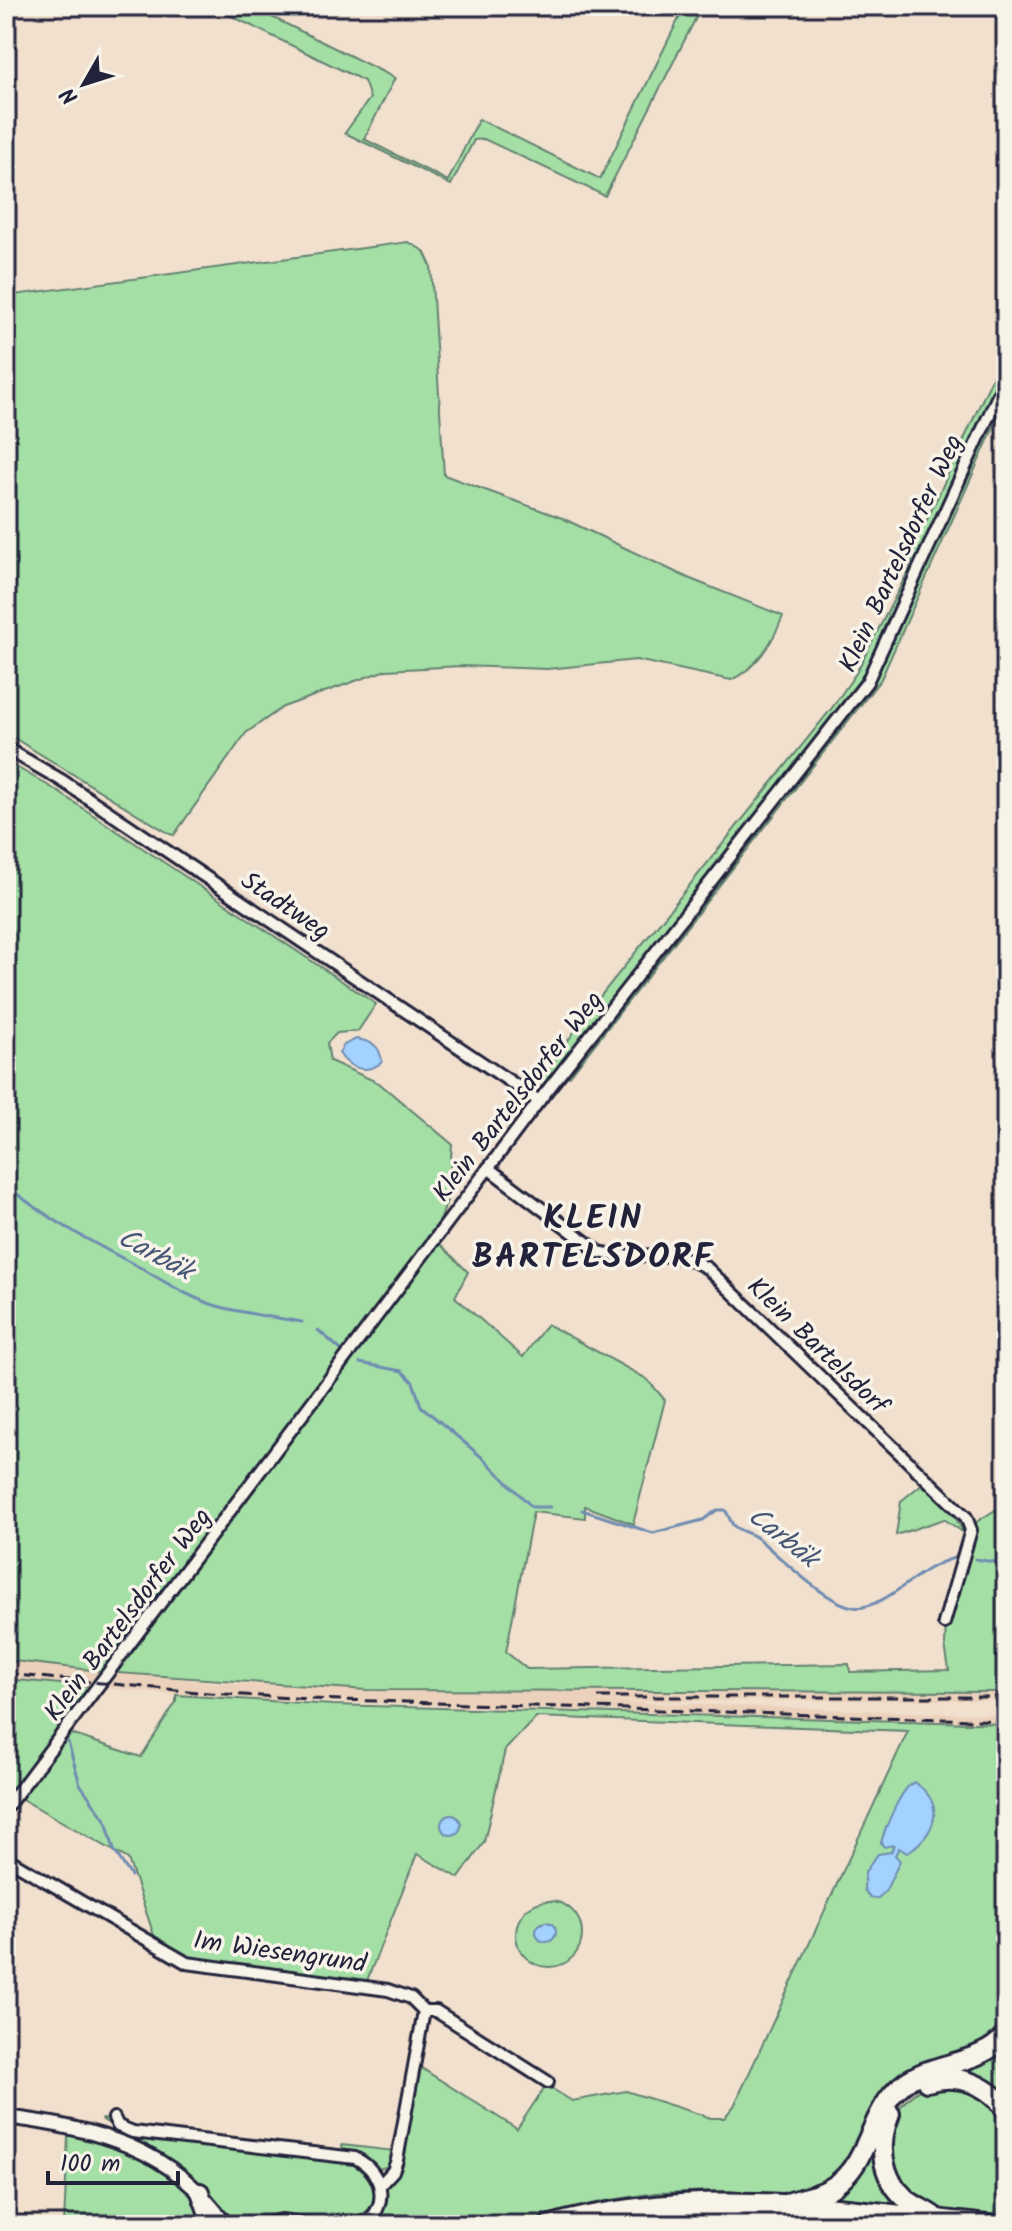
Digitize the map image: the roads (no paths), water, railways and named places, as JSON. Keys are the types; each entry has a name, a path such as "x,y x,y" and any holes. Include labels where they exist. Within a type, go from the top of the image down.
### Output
{"highway":[{"path":"793,2216 843,2179 862,2152 882,2109 904,2084 924,2073 974,2058 1006,2035"},
{"path":"936,2218 905,2198 886,2168 882,2143 894,2108 923,2084 952,2079 986,2088 1006,2109"},
{"path":"200,2192 212,2225"},
{"path":"547,2225 605,2210 706,2199 857,2225"},
{"path":"604,2225 718,2213 936,2218 997,2225"}],"street":[{"name":"Klein Bartelsdorfer Weg","path":"6,1808 539,1101 867,682 1006,378"},
{"name":"Stadtweg","path":"6,748 74,789 539,1101"},
{"name":"Klein Bartelsdorf","path":"488,1168 599,1252 616,1257 676,1254 707,1268 966,1517 971,1530 944,1623"},
{"name":"Im Wiesengrund","path":"6,1858 187,1963 388,1990 411,1998 424,2011 436,2011 548,2082"},
{"path":"363,2225 378,2207 381,2184 393,2171 397,2160 424,2011"},
{"path":"6,2117 52,2121 98,2133 153,2158 200,2192 226,2225"},
{"path":"114,2118 118,2126 133,2132 344,2155 371,2168 381,2184"},
{"path":"266,2224 312,2225"}],"water":[{"path":"356,1039 375,1045 382,1062 365,1069 343,1059 339,1053 344,1045"},
{"path":"914,1782 931,1800 934,1819 917,1845 907,1853 899,1848 895,1855 900,1861 885,1892 877,1899 870,1898 864,1890 865,1872 878,1854 891,1852 894,1845 884,1847 881,1843 883,1836 899,1800"},
{"path":"451,1815 458,1818 461,1825 458,1832 451,1835 444,1832 441,1825 444,1818"},
{"path":"542,1922 550,1922 556,1932 550,1942 542,1942 536,1936 536,1928"}],"waterway":[{"name":"Carbäk","path":"6,1185 71,1230 197,1299 238,1311 302,1322"},
{"name":"Carbäk","path":"318,1330 341,1350"},
{"name":"Carbäk","path":"360,1363 402,1371 413,1382 421,1406 484,1459 532,1507 550,1507"},
{"name":"Carbäk","path":"582,1510 653,1533 703,1520 717,1510 725,1510 736,1528 756,1537 823,1592 851,1607 875,1603 930,1568 955,1558"},
{"name":"Carbäk","path":"975,1559 1006,1564"},
{"path":"68,1742 80,1784 106,1821 114,1850 131,1876"}],"railway":[{"path":"6,1674 310,1699 1006,1721"},
{"path":"598,1697 1006,1697"}],"district":[{"name":"KLEIN BARTELSDORF","path":"593,1236"}]}
